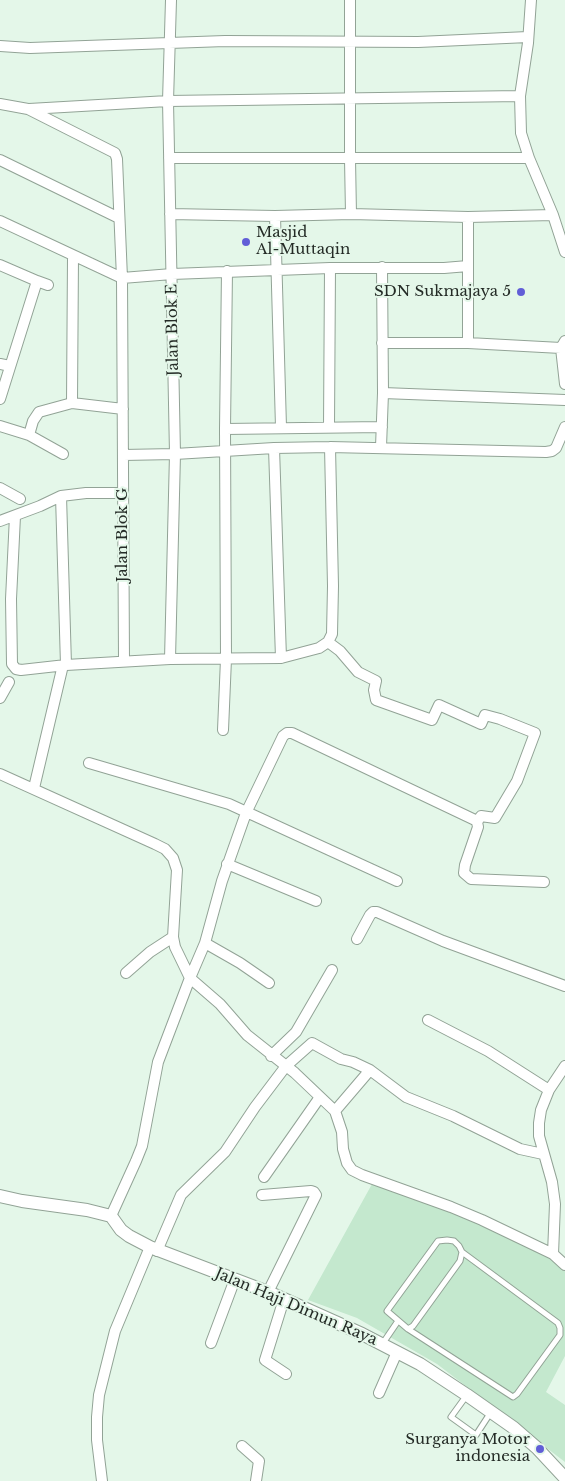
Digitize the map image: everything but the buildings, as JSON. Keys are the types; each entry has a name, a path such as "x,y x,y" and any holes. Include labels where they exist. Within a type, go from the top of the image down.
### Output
{"street":[{"name":"Jalan Blok E","path":"170,659 175,454 168,100 171,0"},
{"path":"350,0 351,214"},
{"path":"531,0 520,96 522,133 529,158 553,214 565,252"},
{"path":"0,46 30,48 169,42 418,42 528,37"},
{"path":"0,104 28,109 168,100 520,96"},
{"name":"Jalan Blok G","path":"28,109 115,153 117,159 122,278 124,661"},
{"path":"169,158 529,158"},
{"path":"0,160 119,218"},
{"path":"170,214 274,216 351,214 468,217 553,214"},
{"path":"274,216 281,427"},
{"path":"468,217 468,343"},
{"path":"0,221 122,278 228,271 468,266"},
{"path":"72,403 73,256"},
{"path":"0,265 48,285"},
{"path":"381,447 383,394 382,267"},
{"path":"329,428 330,268"},
{"path":"223,730 226,659 225,429 228,271"},
{"path":"0,399 5,365 37,282"},
{"path":"382,343 563,344 565,384"},
{"path":"383,394 565,400"},
{"path":"29,435 33,420 39,412 72,403 123,409"},
{"path":"0,426 29,435 63,454"},
{"path":"225,429 382,427"},
{"path":"123,455 274,448 381,447 546,452 556,448 565,427"},
{"path":"274,448 281,658"},
{"path":"15,516 11,599 12,664 16,669 170,659 281,658 319,648 328,642 332,634 333,586 330,448"},
{"path":"0,488 20,499"},
{"path":"0,521 61,496 86,493 122,493"},
{"path":"34,788 64,665 61,496"},
{"path":"328,642 340,650 358,672 376,682 376,700 432,720 439,705 481,724 485,715 500,718 535,733 517,781 495,818 482,816 477,822 478,827 464,873 471,879 544,882"},
{"path":"0,698 9,682"},
{"path":"0,1196 22,1202 87,1210 111,1216 142,1146 158,1062 205,943 227,864 246,813 283,736 287,733 292,733 477,822"},
{"path":"89,764 229,804 397,881"},
{"path":"0,774 155,844 173,858 177,870 175,947 190,978 220,1004 247,1035 271,1056 286,1066 335,1111 342,1132 348,1164 352,1170 451,1207 552,1254 565,1265"},
{"path":"227,864 316,902"},
{"path":"357,939 370,915 373,912 377,912 451,944 565,986"},
{"path":"126,973 150,952 174,937"},
{"path":"205,943 240,963 269,984"},
{"path":"271,1056 296,1032 332,970"},
{"path":"428,1020 488,1051 549,1090"},
{"path":"102,1481 97,1440 99,1395 115,1331 154,1249 178,1199 225,1152 255,1107 286,1066 312,1043 341,1059 370,1070 406,1097 453,1116 520,1149 544,1154"},
{"path":"552,1254 555,1204 552,1182 539,1136 539,1123 541,1110 549,1090 565,1066"},
{"path":"335,1111 370,1070"},
{"path":"264,1177 320,1097"},
{"path":"262,1195 312,1191 316,1195 268,1292"},
{"name":"Jalan Haji Dimun Raya","path":"111,1216 121,1230 154,1249 268,1292 382,1344 420,1364 491,1412 530,1442 565,1478"},
{"path":"211,1343 235,1279"},
{"path":"284,1299 265,1360 286,1374"},
{"path":"379,1393 397,1352"},
{"path":"242,1446 259,1460 256,1481"}],"lane":[{"path":"446,1240 454,1241 462,1252 558,1323 560,1335 513,1397 398,1321 386,1311 438,1241 446,1240"},
{"path":"408,1329 413,1326 460,1261 462,1252"},
{"path":"382,1344 398,1321"},
{"path":"467,1395 451,1417 476,1435 491,1412"}],"green space":[{"path":"372,1184 447,1206 547,1247 565,1266 565,1356 546,1392 565,1405 565,1462 437,1364 357,1318 308,1300"}],"place":[{"name":"Masjid Al-Muttaqin","path":"246,242"},
{"name":"SDN Sukmajaya 5","path":"521,292"},
{"name":"Surganya Motor indonesia","path":"540,1449"}]}
